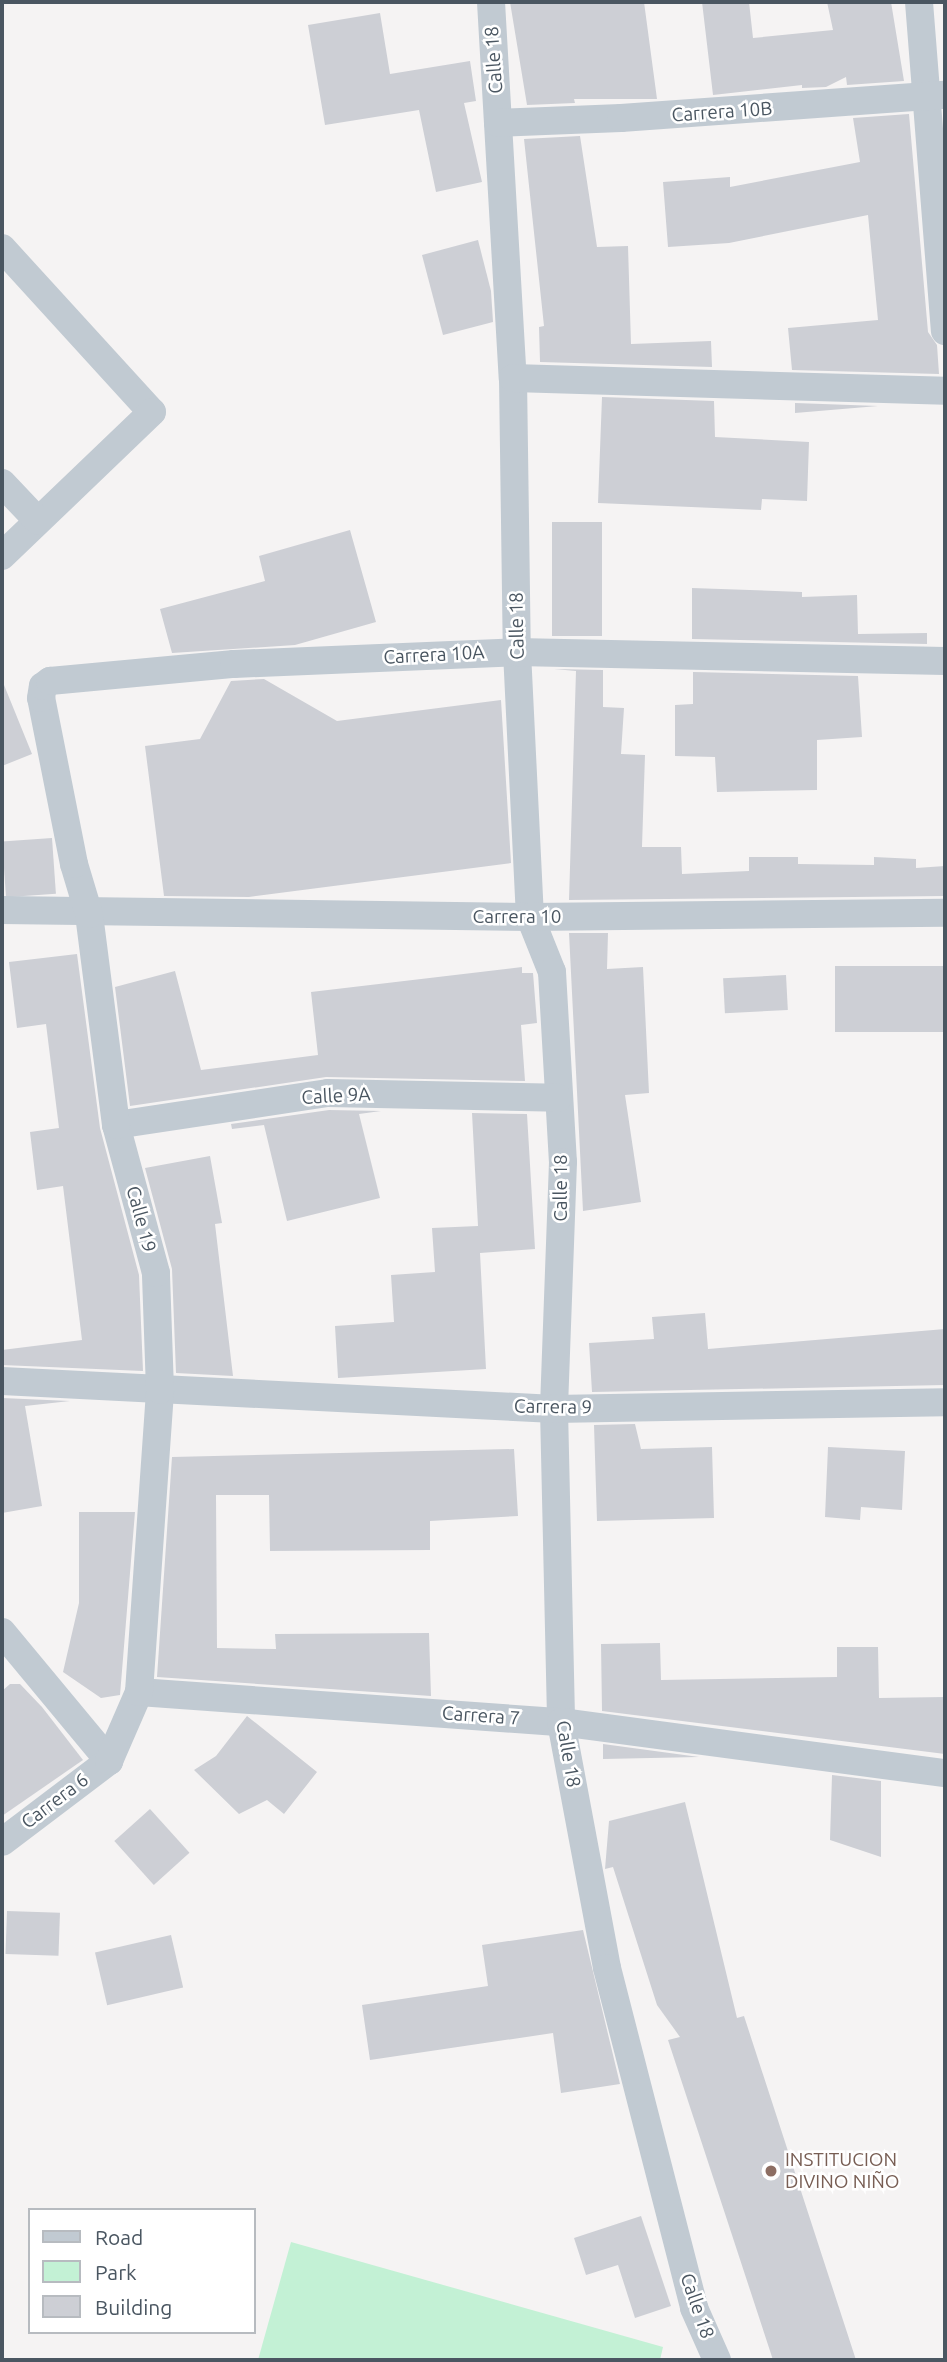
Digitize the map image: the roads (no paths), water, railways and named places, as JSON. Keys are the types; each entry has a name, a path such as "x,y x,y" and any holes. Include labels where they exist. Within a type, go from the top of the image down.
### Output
{"street":[{"name":"Calle 18","path":"491,2 513,378 517,652 530,917 552,972 563,1162 554,1409 561,1722 607,1968 694,2308 717,2360"},
{"path":"919,2 937,96 945,331"},
{"name":"Carrera 10B","path":"498,122 937,96"},
{"path":"2,247 152,412 2,556"},
{"path":"513,378 945,391"},
{"path":"2,483 38,521"},
{"name":"Carrera 10A","path":"50,681 234,664 517,652 945,661"},
{"name":"Calle 19","path":"50,681 43,686 41,698 89,914 116,1125 156,1273 160,1390 143,1596 139,1692 109,1761"},
{"name":"Carrera 10","path":"2,911 530,917 945,914"},
{"name":"Calle 9A","path":"116,1125 328,1093 558,1098"},
{"name":"Carrera 9","path":"2,1381 554,1409 945,1402"},
{"path":"2,1632 109,1761"},
{"name":"Carrera 7","path":"139,1692 561,1722 945,1773"},
{"name":"Carrera 6","path":"2,1842 109,1761"}],"place":[{"name":"INSTITUCION DIVINO NIÑO","path":"771,2171"}]}
